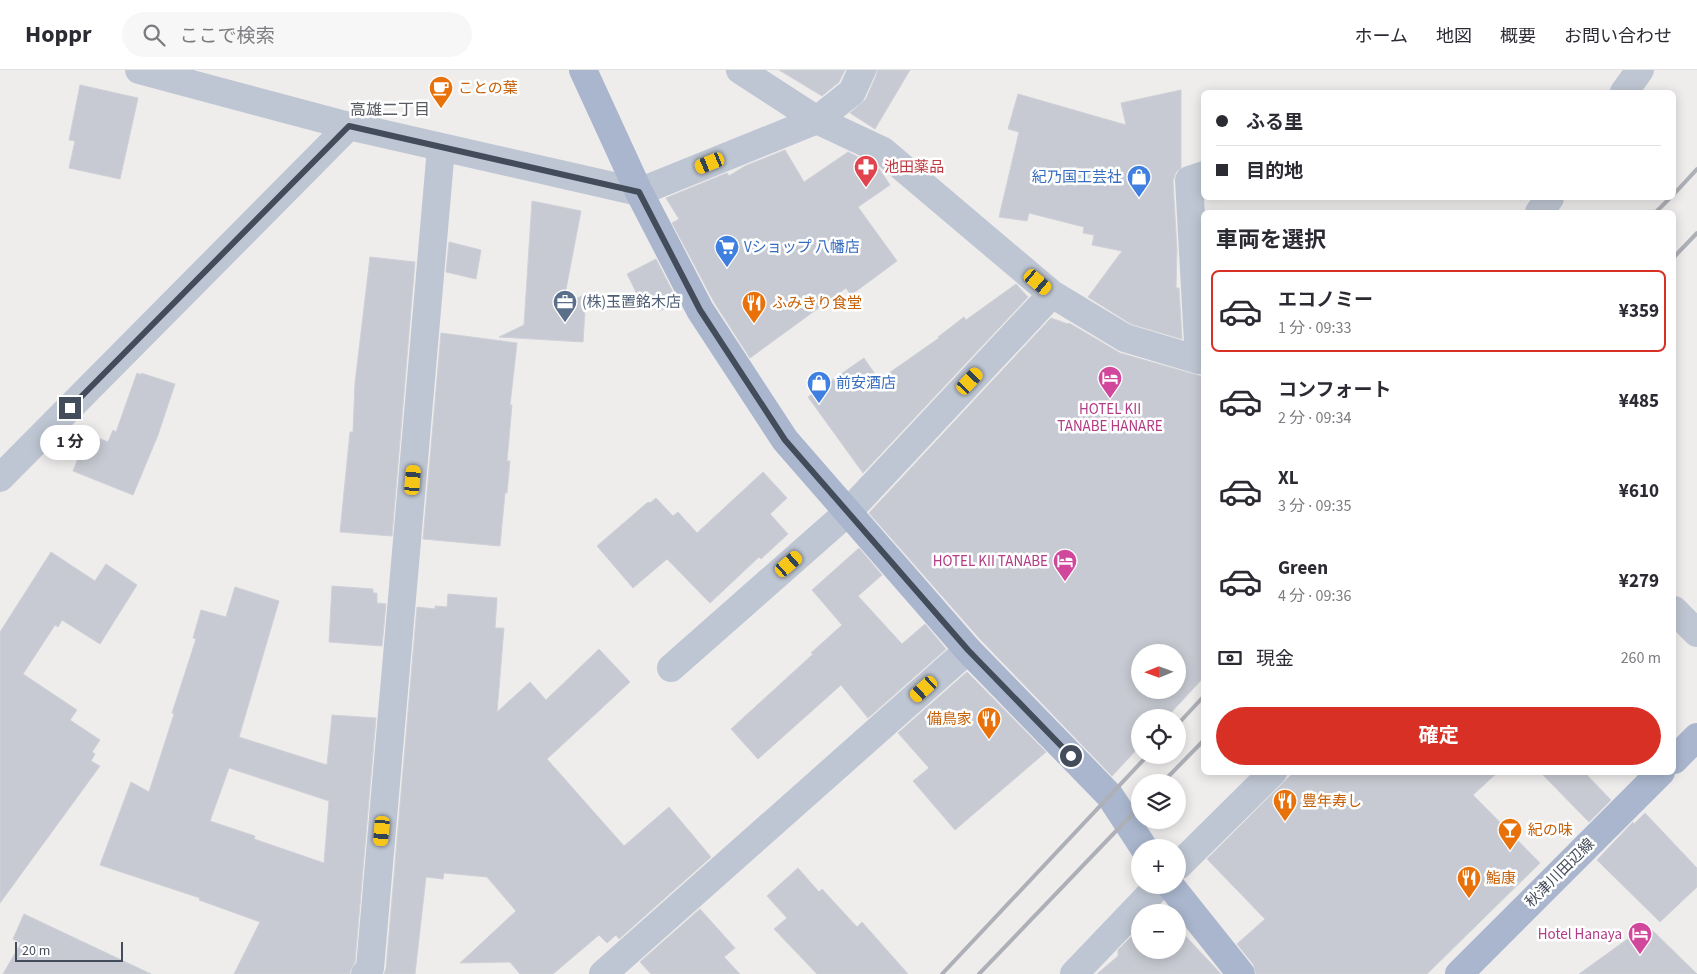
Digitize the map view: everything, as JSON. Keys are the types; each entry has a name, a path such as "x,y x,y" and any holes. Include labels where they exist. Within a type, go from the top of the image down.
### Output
{"main road":[{"path":"583,70 639,192 700,310 785,440 968,650 1110,796 1138,839"},
{"path":"1676,758 1697,737"},
{"name":"秋津川田辺線","path":"1459,974 1658,775"},
{"path":"1177,894 1241,974"}],"street":[{"path":"139,70 349,126 639,192 816,120 852,92 862,70"},
{"path":"740,70 816,120 883,152 1052,294 1125,338 1201,360 1189,180 1201,176"},
{"path":"1625,90 1640,70"},
{"path":"0,478 349,126"},
{"path":"365,974 370,968 442,148"},
{"path":"1541,210 1548,200"},
{"path":"671,668 848,512 1052,294"},
{"path":"1676,612 1697,633"},
{"path":"603,974 968,650"},
{"path":"1186,858 1270,775"},
{"path":"1074,974 1150,894"}],"building":[{"path":"779,70 845,70 839,82 822,96"},
{"path":"877,70 910,70 875,129 850,113 866,99"},
{"path":"80,85 138,98 120,179 69,168 75,141 69,140"},
{"path":"1181,90 1181,168 1176,172 1173,181 1177,250 1176,288 1179,288 1182,339 1131,324 1088,297 1122,251 1092,245 1094,235 1083,233 1084,227 1029,213 1027,221 999,217 1019,132 1008,129 1018,94 1126,125 1121,103"},
{"path":"785,150 804,182 848,152 878,167 890,185 858,207 897,261 851,295 846,288 750,358 714,302 672,223 679,219 666,198 727,173 729,176 745,166"},
{"path":"532,201 581,211 563,305 586,294 583,342 499,337 524,325"},
{"path":"449,242 481,250 476,279 446,272"},
{"path":"370,257 415,262 392,536 340,532 350,432 353,432 355,383"},
{"path":"656,259 678,302 659,311 654,299 642,304 627,274"},
{"path":"1016,284 1028,297 863,473 808,397 864,358 879,380 939,338 964,317 966,320"},
{"name":"HOTEL KII TANABE","path":"1051,318 1069,323 1120,353 1201,377 1201,680 1186,696 1186,644 1131,644 1131,699 1184,699 1174,709 1131,709 1131,756 1112,776 980,639 869,513"},
{"path":"441,333 517,343 510,405 512,405 507,461 510,461 500,546 423,539"},
{"path":"137,373 175,384 158,435 133,495 73,471 88,434 108,442 113,430 116,432"},
{"path":"763,472 787,498 770,514 788,534 761,559 759,557 710,603 667,559 633,588 597,546 648,502 650,503 656,498 673,516 678,512 697,533"},
{"path":"859,548 882,575 858,596 902,644 925,624 946,649 868,718 841,685 758,759 731,729 842,625 812,590"},
{"path":"51,552 95,581 106,564 137,585 100,644 62,620 58,627 55,625 23,674 77,710 70,720 100,740 92,752 95,754 91,761 100,766 0,903 0,632"},
{"path":"332,586 373,589 373,593 377,593 377,603 386,604 382,646 329,642"},
{"path":"235,587 279,601 239,737 327,765 332,715 376,718 355,962 350,974 234,974 260,922 199,900 200,898 100,865 131,782 149,792 196,639 193,638 201,610 226,617","holes":["229,768 329,801 324,863 254,839 255,836 210,821"]},
{"path":"448,594 497,598 495,628 504,628 497,712 530,682 546,700 599,649 630,682 547,759 624,846 669,807 711,857 619,939 616,935 607,943 599,935 553,974 520,974 510,962 460,963 516,911 487,877 444,873 443,879 426,877 415,974 384,974 386,969 417,607 435,609 435,606 447,607"},
{"path":"967,672 1046,752 955,830 913,781 929,768 898,733"},
{"path":"1291,775 1495,775 1473,795 1540,863 1427,974 1256,974 1253,964 1237,944 1265,919 1207,859"},
{"path":"1543,775 1587,775 1611,800 1589,822"},
{"path":"1645,813 1697,868 1697,887 1660,922 1597,860 1633,822 1634,824"},
{"path":"798,868 819,892 822,889 857,927 862,922 908,974 817,974 774,929 787,918 767,896"},
{"path":"700,909 735,948 724,957 740,974 651,974 640,962"},
{"path":"24,914 151,974 3,974 21,943 13,939"},
{"path":"1647,925 1697,974 1579,974"},
{"path":"1131,937 1131,959 1186,959 1186,937 1221,974 1097,974 1118,956 1118,950"}],"railway":[{"path":"1676,192 1697,169"},
{"path":"1658,210 1668,200"},
{"path":"1676,255 1697,233"},
{"path":"1186,715 1201,699"},
{"path":"1171,774 1201,743"},
{"path":"942,974 1140,764"},
{"path":"979,974 1131,815"}],"place":[{"name":"ことの葉","path":"441,109"},
{"name":"池田薬品","path":"866,188"},
{"name":"紀乃国工芸社","path":"1139,198"},
{"name":"Vショップ 八幡店","path":"727,268"},
{"name":"(株)玉置銘木店","path":"565,323"},
{"name":"ふみきり食堂","path":"754,324"},
{"name":"HOTEL KII TANABE HANARE","path":"1110,399"},
{"name":"前安酒店","path":"819,404"},
{"name":"HOTEL KII TANABE","path":"1065,582"},
{"name":"備鳥家","path":"989,740"},
{"name":"豊年寿し","path":"1285,822"},
{"name":"紀の味","path":"1510,851"},
{"name":"鮨康","path":"1469,899"},
{"name":"Hotel Hanaya","path":"1640,955"}],"district":[{"name":"高雄二丁目","path":"390,110"}],"route":[{"path":"70,408 349,126 639,192 700,310 785,440 968,650 1071,756"}]}
